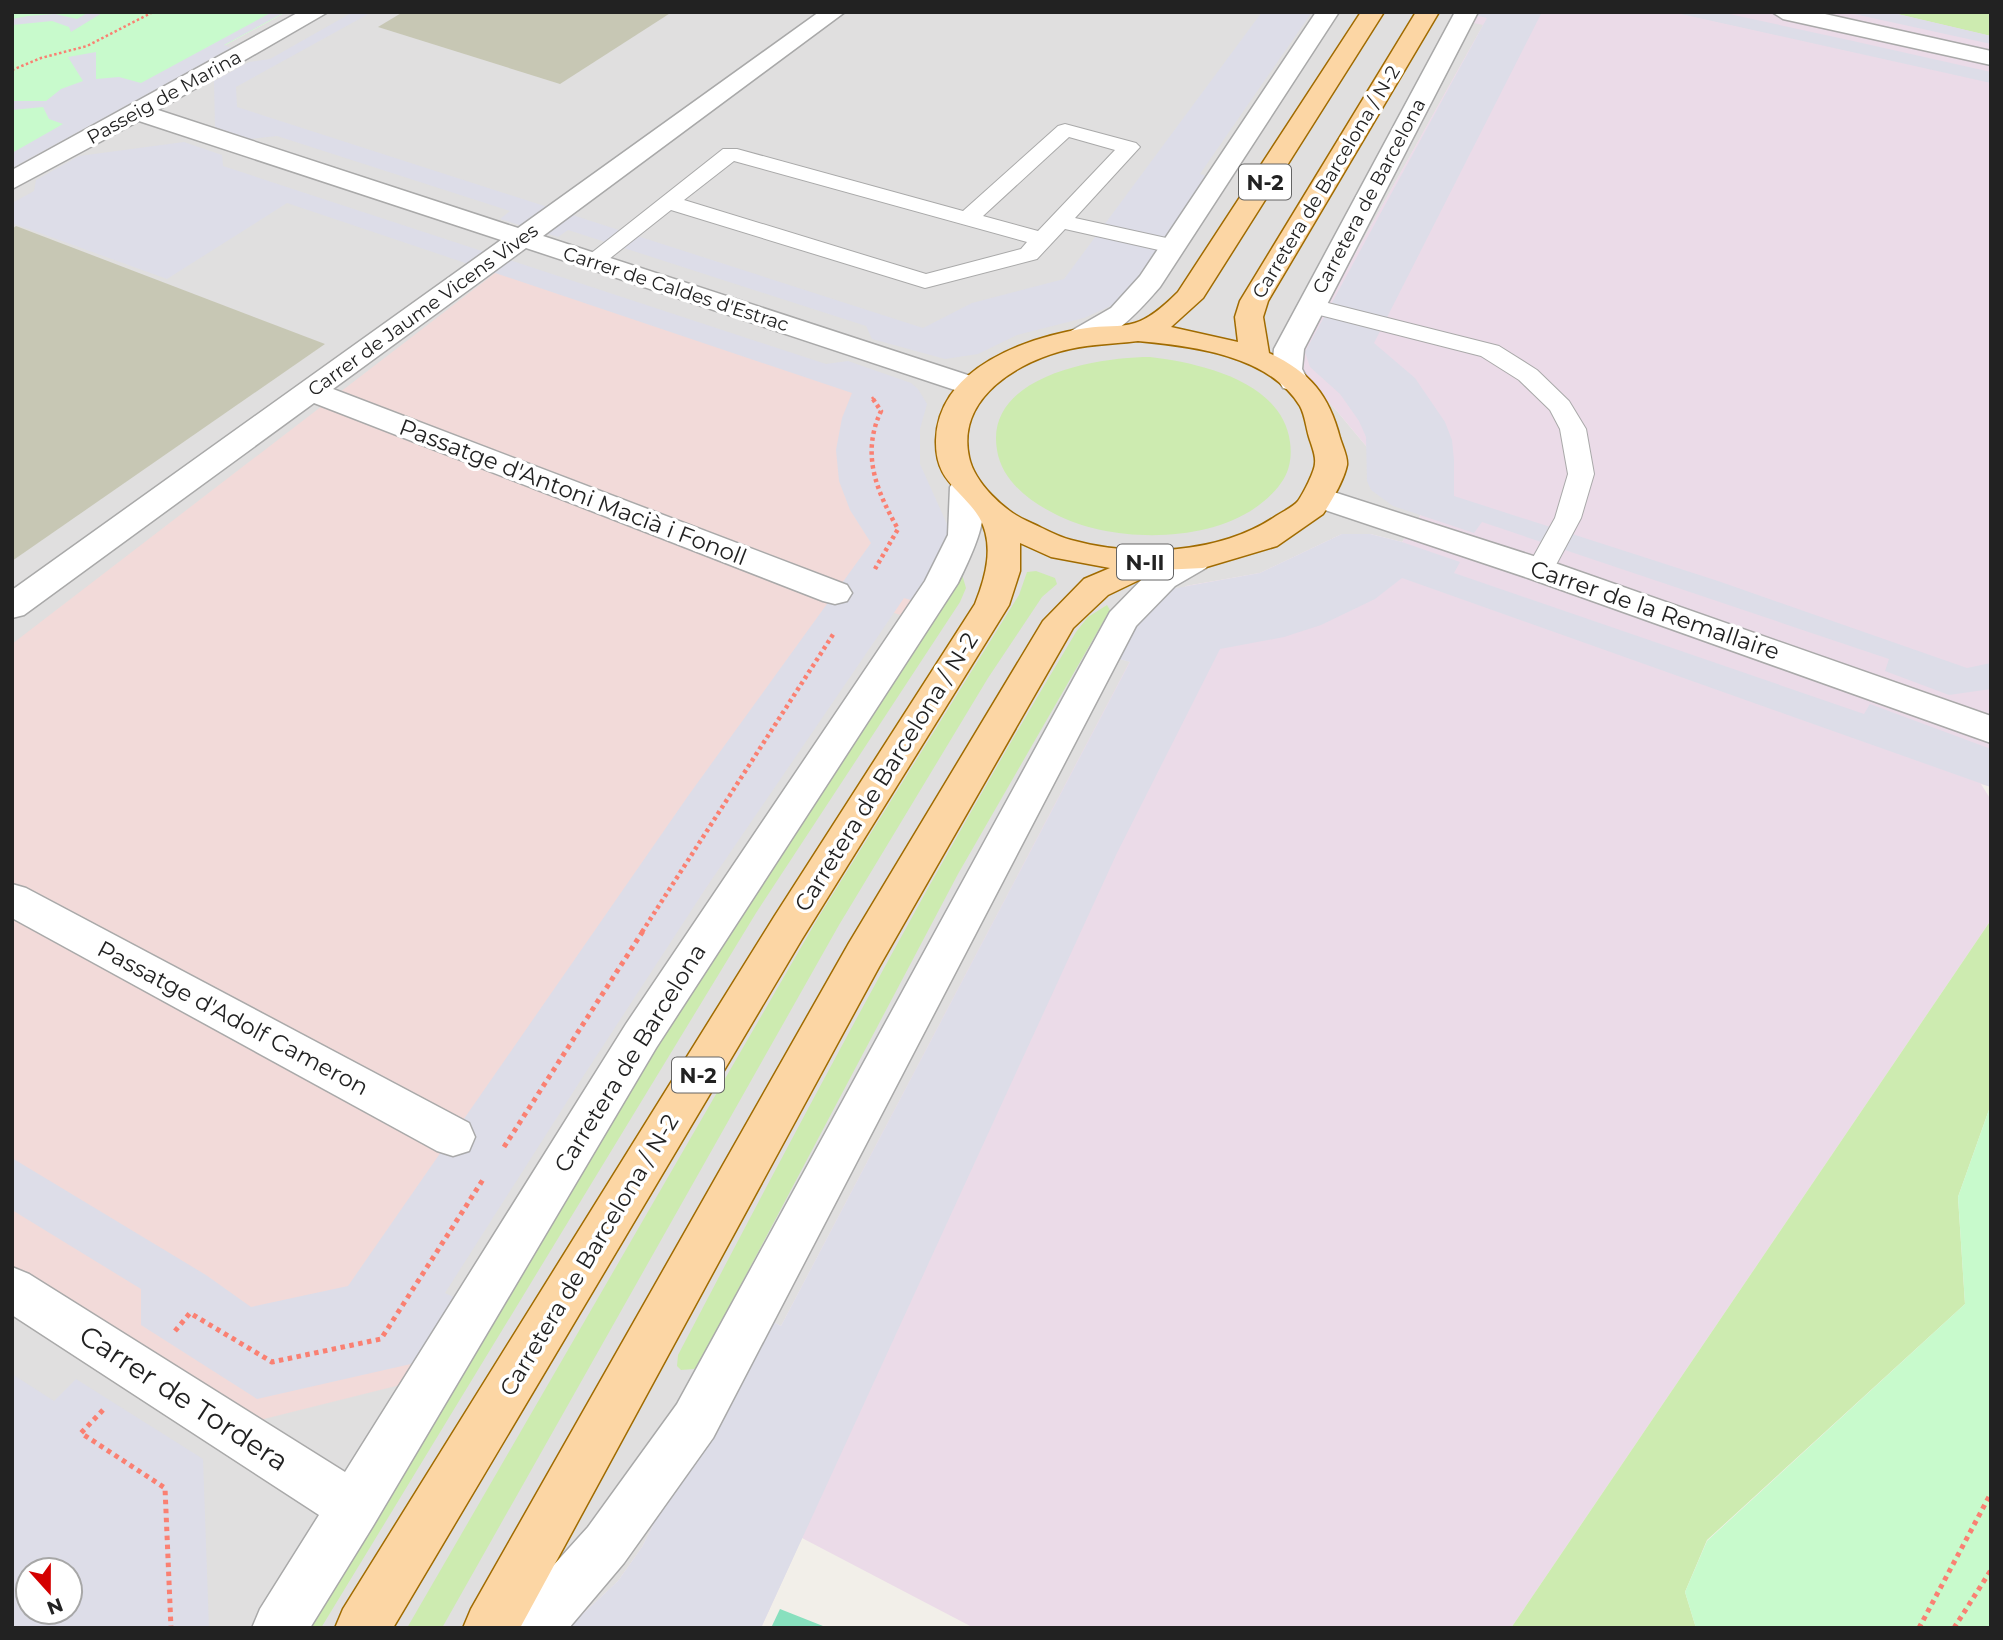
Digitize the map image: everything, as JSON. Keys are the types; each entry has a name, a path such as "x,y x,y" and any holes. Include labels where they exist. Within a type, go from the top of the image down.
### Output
{"main road":[{"name":"N-2","path":"1138,332 1164,319 1195,291 1373,12"},
{"name":"Carretera de Barcelona / N-2","path":"1255,358 1249,317 1254,301 1428,12"},
{"name":"N-II","path":"1138,332 1219,344 1255,358 1294,382 1314,403 1327,426 1333,449 1330,474 1318,497 1282,530 1246,547 1194,560 1152,563 1122,561 1065,551 1039,542 995,517 965,487 951,452 951,435 959,410 975,387 990,373 1031,350 1081,337 1138,332"},
{"name":"Carretera de Barcelona / N-2","path":"362,1628 788,928 992,605 1007,564 1005,543 995,517"},
{"path":"490,1628 864,955 1055,630 1080,598 1096,587 1152,563"}],"street":[{"name":"Passeig de Marina","path":"12,181 317,12"},
{"name":"Carrer de Jaume Vicens Vives","path":"12,607 834,12"},
{"path":"1081,337 1121,314 1134,302 1328,12"},
{"name":"Carretera de Barcelona","path":"1294,382 1287,369 1289,349 1467,12"},
{"path":"1783,12 1991,58"},
{"name":"Carrer de Caldes d'Estrac","path":"138,113 975,387"},
{"name":"Passatge d'Antoni Macià i Fonoll","path":"310,391 835,593"},
{"name":"Carretera de Barcelona","path":"279,1628 355,1508 641,1036 859,702 941,583 965,535 965,487"},
{"name":"Carrer de la Remallaire","path":"1318,497 1540,570 1991,730"},
{"path":"533,1628 606,1545 695,1421 1122,620 1163,578 1194,560"},
{"name":"Passatge d'Adolf Cameron","path":"12,899 453,1137"},
{"name":"Carrer de Tordera","path":"12,1289 355,1508"}],"lane":[{"path":"668,202 925,281 1029,254 1129,147 1065,130 967,219"},
{"path":"592,262 730,153 1044,240"},
{"path":"1061,221 1172,246"},
{"path":"1312,306 1490,351 1528,375 1560,405 1573,429 1581,474 1568,518 1540,570"}],"path":[{"path":"12,70 41,58 87,46 153,12"},
{"path":"873,572 898,529 871,475 873,425 881,411 858,379 881,356"},
{"path":"500,1153 836,630"},
{"path":"171,1628 164,1488 81,1433 142,1371 190,1313 272,1362 381,1339 485,1176"},
{"path":"1919,1628 1991,1493"},
{"path":"1954,1628 1991,1570"}],"shaded area":[{"path":"89,12 102,13 71,32 69,27 52,21 12,25 12,19 28,16 55,14 77,19"},
{"path":"272,12 285,12 224,45 231,48 12,168 12,153 63,124 49,119 43,107 12,110 12,101 46,101 61,89 83,81 68,57 96,52 96,79 119,77 141,83"},
{"path":"286,12 1474,12 1470,22 1484,24 1293,365 1336,410 1422,513 1402,542 1370,534 1342,534 1260,573 1186,586 1113,657 1131,662 781,1326 761,1316 642,1547 618,1581 568,1628 12,1628 12,161"},
{"path":"353,12 372,12 236,87 237,107 923,328 972,303 1064,279 1262,12 1312,12 1200,174 1209,177 1143,276 1119,302 1084,318 1017,335 978,354 945,359 872,339 866,326 568,230 558,237 500,219 510,211 277,136 250,139 215,127 214,81 249,62 270,59"},
{"path":"403,12 672,12 560,84 378,27"},
{"path":"1474,12 1991,12 1991,787 1981,784 1991,800 1991,920 1511,1628 974,1628 802,1538 761,1628 568,1628 618,1581 642,1547 761,1316 781,1326 1130,661 1186,586 1260,573 1342,534 1370,534 1402,542 1422,513 1336,410 1293,365 1483,25 1469,22"},
{"path":"1476,12 1542,12 1374,343 1415,378 1445,422 1452,440 1454,496 1718,581 1967,668 1991,663 1991,689 1949,695 1885,671 1889,659 1482,522 1474,533 1393,506 1371,490 1367,481 1366,437 1359,421 1340,394 1310,367 1305,352 1487,18 1474,15"},
{"path":"1672,12 1720,12 1853,41 1991,72 1991,83"},
{"path":"1845,12 1889,12 1991,36 1991,44"},
{"path":"184,142 222,155 223,166 826,364 848,361 911,383 927,404 920,429 920,464 951,533 918,602 904,598 706,888 445,1293 462,1301 424,1361 257,1399 141,1325 141,1289 12,1210 12,1158 206,1275 251,1307 348,1286 688,796 871,543 850,510 839,481 836,450 842,418 852,393 287,203 167,279 12,223 12,203 34,191 36,180 79,156"},
{"path":"16,226 325,344 12,561 12,229"},
{"path":"499,270 835,368 909,451 944,543 904,616 891,612 421,1312 439,1320 400,1385 252,1422 12,1271 12,644"},
{"path":"1342,534 1370,534 1402,542 1460,562 1454,573 1864,714 1870,704 1991,749 1991,787 1402,578 1375,599 1321,625 1284,637 1220,649 1117,853 761,1628 568,1628 618,1581 642,1547 761,1316 781,1326 1130,662 1112,657 1135,617 1166,590 1260,573"},
{"path":"12,1374 54,1401 76,1379 203,1459 209,1628 12,1628"}],"green space":[{"path":"12,12 286,12 12,161"},
{"path":"1889,12 1991,12 1991,36"},
{"path":"1150,357 1214,370 1255,390 1272,404 1284,421 1290,442 1288,468 1281,483 1261,503 1236,519 1207,529 1143,535 1111,532 1081,525 1045,509 1018,489 1005,471 997,450 998,424 1008,404 1026,388 1050,375 1103,361"},
{"path":"961,571 966,588 960,602 756,913 321,1628 289,1628 388,1464"},
{"path":"1036,571 1055,578 1057,584 1042,597 988,678 839,925 442,1628 407,1628 818,918 1019,595 1027,572"},
{"path":"1107,605 1110,610 958,874 699,1364 694,1369 681,1370 677,1366 678,1355 921,900 1076,632 1088,617"},
{"path":"1991,920 1991,1104 1958,1197 1965,1304 1707,1540 1685,1592 1696,1628 1511,1628"},
{"path":"1991,1104 1991,1628 1696,1628 1685,1592 1707,1541 1965,1304 1958,1197"},
{"path":"780,1609 828,1628 771,1628"}]}
